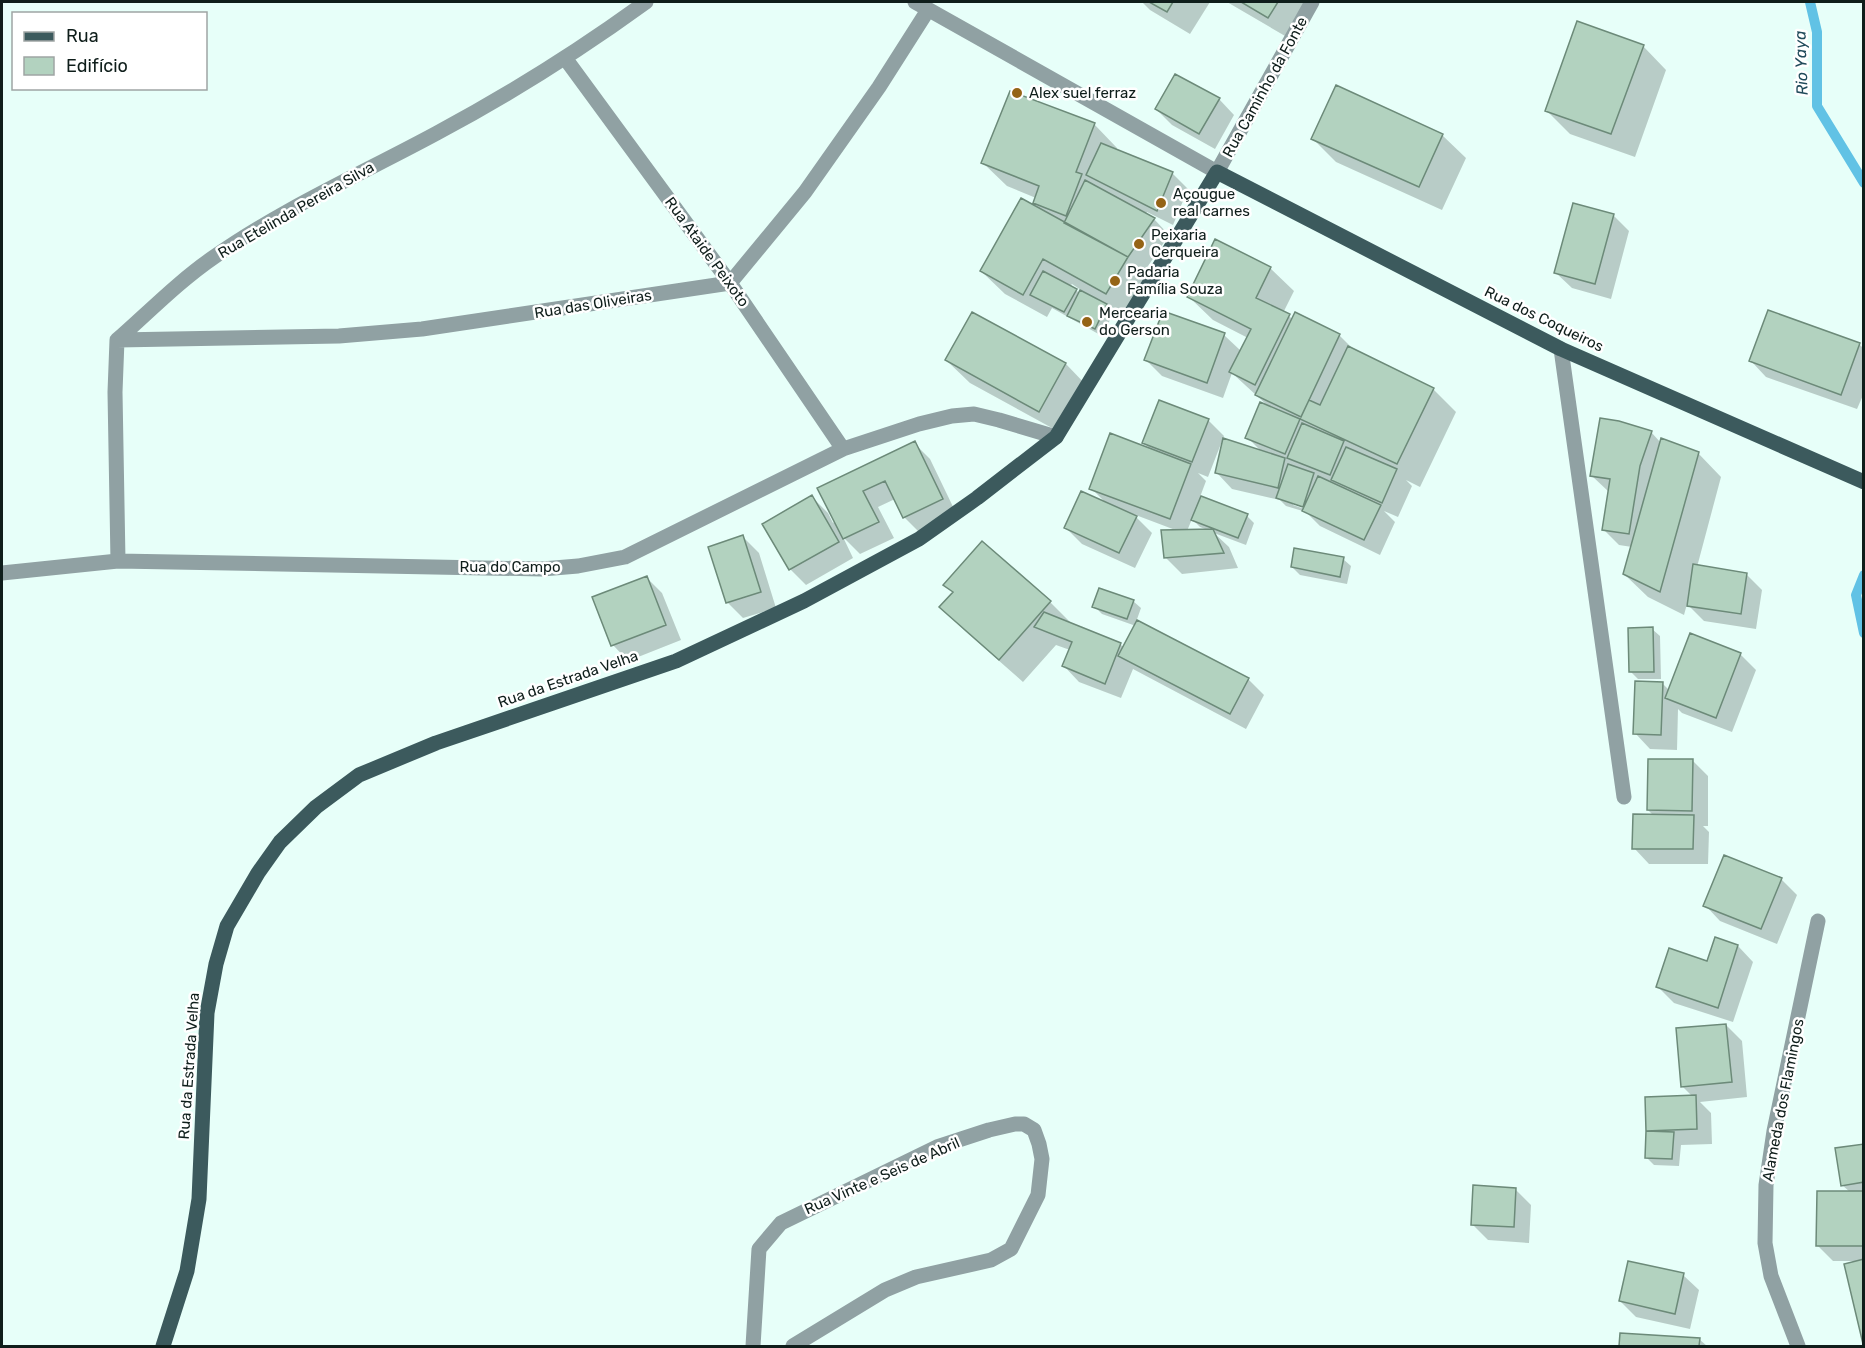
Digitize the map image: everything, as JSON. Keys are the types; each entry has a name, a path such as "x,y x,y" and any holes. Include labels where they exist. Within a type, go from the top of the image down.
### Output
{"main road":[{"name":"Rua dos Coqueiros","path":"1217,172 1561,349 1863,482"},
{"name":"Rua da Estrada Velha","path":"163,1347 187,1271 200,1199 207,1013 216,964 227,926 258,873 280,842 316,807 359,775 436,742 676,661 804,601 919,539 977,498 1056,437 1217,172"}],"street":[{"name":"Rua Etelinda Pereira Silva","path":"117,340 214,257 296,207 440,131 565,58 646,2"},
{"path":"915,2 1217,172"},
{"name":"Rua Caminho da Fonte","path":"1217,172 1312,2"},
{"path":"730,283 805,192 879,87 928,10"},
{"name":"Rua Ataide Peixoto","path":"565,58 730,283 843,450"},
{"name":"Rua das Oliveiras","path":"117,340 339,336 422,329 730,283"},
{"path":"117,340 118,561"},
{"path":"1561,349 1624,797"},
{"name":"Rua do Campo","path":"2,573 118,561 542,569 578,566 625,557 843,450 919,424 952,416 974,414 1056,437"},
{"name":"Alameda dos Flamingos","path":"1798,1347 1771,1276 1766,1243 1766,1185 1774,1131 1818,921"},
{"name":"Rua Vinte e Seis de Abril","path":"753,1347 759,1250 781,1223 937,1147 1015,1124 1024,1124 1034,1130 1040,1144 1042,1159 1038,1195 1011,1249 991,1260 916,1277 885,1290 793,1347"}],"building":[{"path":"1149,2 1173,2 1167,12"},
{"path":"1241,2 1278,2 1268,18"},
{"path":"1577,21 1644,45 1611,134 1545,111"},
{"path":"1175,74 1220,98 1199,134 1155,109"},
{"path":"1336,85 1443,134 1419,187 1311,139"},
{"path":"1010,91 1095,123 1076,172 1082,174 1066,216 1033,203 1039,186 981,163"},
{"path":"1101,143 1173,172 1157,211 1086,175"},
{"path":"1085,180 1155,218 1128,257 1064,223"},
{"path":"1021,198 1128,257 1106,294 1043,259 1023,295 980,271"},
{"path":"1573,203 1614,214 1595,284 1554,273"},
{"path":"1215,239 1271,267 1256,298 1290,314 1255,385 1229,372 1251,329 1187,297"},
{"path":"1043,271 1077,289 1064,312 1030,295"},
{"path":"1080,290 1107,304 1095,329 1067,316"},
{"path":"1768,310 1860,343 1841,395 1749,361"},
{"path":"1163,311 1225,333 1207,383 1144,360"},
{"path":"972,312 1066,363 1039,412 945,360"},
{"path":"1295,312 1340,334 1301,417 1255,395"},
{"path":"1348,346 1434,388 1397,464 1300,419 1309,400 1320,405"},
{"path":"1159,400 1209,419 1192,462 1142,443"},
{"path":"1260,402 1300,419 1285,454 1245,438"},
{"path":"1600,418 1652,431 1640,466 1629,534 1602,530 1610,479 1590,476"},
{"path":"1302,423 1344,441 1330,475 1287,458"},
{"path":"1110,433 1191,464 1170,519 1089,489"},
{"path":"1223,438 1285,458 1278,488 1215,473"},
{"path":"1661,438 1699,452 1660,592 1623,574"},
{"path":"915,441 943,499 903,518 885,481 863,491 879,522 843,539 817,488"},
{"path":"1346,447 1397,469 1382,503 1331,480"},
{"path":"1288,464 1314,473 1303,507 1276,498"},
{"path":"1318,476 1381,505 1364,540 1302,511"},
{"path":"1081,491 1137,516 1119,553 1064,528"},
{"path":"812,495 839,542 789,570 762,524"},
{"path":"1201,496 1248,514 1238,538 1191,520"},
{"path":"1213,529 1224,553 1164,558 1161,530"},
{"path":"743,535 761,592 726,603 708,547"},
{"path":"982,541 1051,601 999,660 939,607 953,592 943,585"},
{"path":"1294,548 1344,557 1340,577 1291,567"},
{"path":"1693,564 1747,573 1741,614 1687,606"},
{"path":"647,576 666,625 611,646 592,597"},
{"path":"1099,588 1134,600 1127,619 1092,607"},
{"path":"1044,612 1121,643 1105,684 1062,666 1072,642 1034,627"},
{"path":"1137,620 1249,678 1230,714 1118,656"},
{"path":"1653,627 1654,672 1629,672 1628,628"},
{"path":"1690,633 1741,653 1716,718 1665,698"},
{"path":"1635,681 1663,682 1661,735 1633,734"},
{"path":"1648,759 1693,759 1692,811 1647,810"},
{"path":"1633,814 1694,815 1693,849 1632,849"},
{"path":"1724,855 1782,878 1761,929 1703,906"},
{"path":"1715,937 1738,945 1718,1008 1656,987 1669,948 1707,961"},
{"path":"1726,1024 1732,1082 1681,1087 1676,1028"},
{"path":"1696,1095 1697,1129 1646,1131 1645,1097"},
{"path":"1646,1131 1674,1132 1672,1159 1645,1158"},
{"path":"1864,1144 1864,1182 1841,1186 1835,1148"},
{"path":"1473,1185 1516,1188 1514,1227 1471,1225"},
{"path":"1817,1191 1864,1191 1864,1246 1816,1246"},
{"path":"1864,1259 1864,1344 1863,1344 1844,1264"},
{"path":"1628,1261 1684,1273 1675,1314 1619,1301"},
{"path":"1620,1333 1700,1338 1699,1346 1619,1346"}],"waterway":[{"name":"Rio Yaya","path":"1810,2 1817,32 1817,106 1864,183"},
{"name":"Rio Yaya","path":"1864,575 1856,595 1864,633"}],"place":[{"name":"Alex suel ferraz","path":"1017,93"},
{"name":"Açougue real carnes","path":"1161,203"},
{"name":"Peixaria Cerqueira","path":"1139,244"},
{"name":"Padaria Família Souza","path":"1115,281"},
{"name":"Mercearia do Gerson","path":"1087,322"}]}
